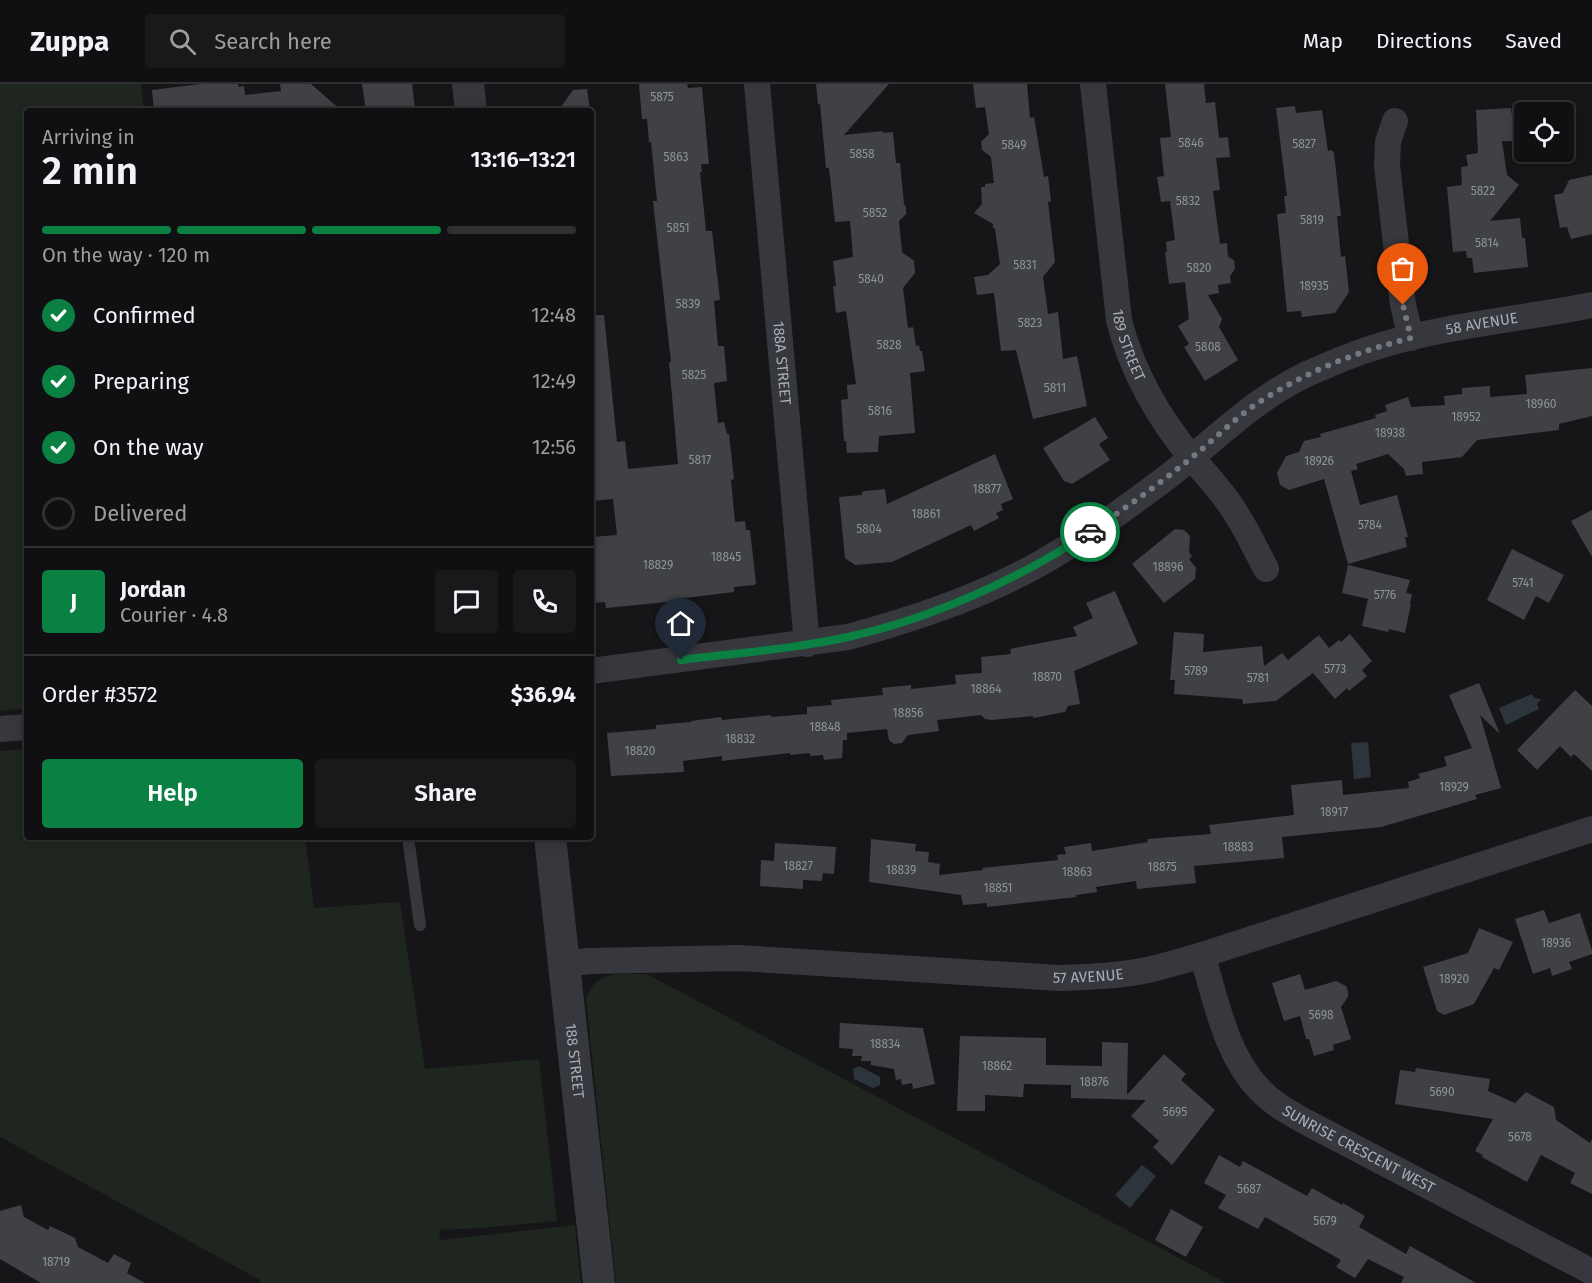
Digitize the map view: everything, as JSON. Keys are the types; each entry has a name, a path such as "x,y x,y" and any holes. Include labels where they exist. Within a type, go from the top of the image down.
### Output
{"street":[{"path":"468,84 471,108"},
{"name":"188A STREET","path":"757,84 807,644"},
{"name":"189 STREET","path":"1093,84 1119,320 1123,338 1145,389 1171,431 1212,480 1235,513 1266,569"},
{"path":"1395,121 1388,142 1387,165 1403,305 1411,338"},
{"name":"58 AVENUE","path":"594,671 848,637 886,627 948,605 1003,583 1061,552 1192,458 1223,429 1263,400 1306,375 1378,346 1592,304"},
{"path":"0,729 24,727"},
{"name":"57 AVENUE","path":"564,964 589,961 739,957 1059,978 1124,974 1202,955 1592,829"},
{"name":"188 STREET","path":"550,840 599,1283"},
{"name":"SUNRISE CRESCENT WEST","path":"1202,955 1234,1053 1244,1071 1261,1091 1282,1108 1306,1122 1592,1272"}],"lane":[{"path":"408,840 420,925"}],"shaded area":[{"path":"0,84 141,84 144,108 24,108 24,708 0,711"},
{"path":"1532,694 1534,698 1541,699 1537,704 1539,709 1506,725 1499,708"},
{"path":"1368,742 1371,777 1354,779 1351,743"},
{"path":"24,749 24,840 305,840 314,908 400,902 425,1069 539,1059 557,1221 439,1230 440,1240 575,1225 581,1283 260,1283 260,1280 0,1137 0,751"},
{"path":"618,974 647,974 1226,1283 616,1283 586,1000 590,990 602,978"},
{"path":"859,1066 880,1077 880,1085 873,1088 854,1079 853,1069"},
{"path":"1142,1165 1156,1176 1130,1208 1115,1195"}],"building":[{"path":"201,84 238,84 239,87 244,86 245,95 281,91 280,84 311,84 339,108 154,108 152,90"},
{"path":"362,84 412,84 415,108 366,108"},
{"path":"639,84 687,84 688,88 702,87 709,164 701,164 702,172 700,172 706,231 712,231 720,300 714,301 718,346 724,346 727,381 714,383 718,423 724,422 727,434 729,434 734,479 731,480 735,522 745,521 746,530 750,530 756,583 734,587 734,592 677,599 677,601 606,608 605,602 594,603 594,537 617,535 613,499 594,501 594,315 604,315 617,442 625,441 628,469 678,464 669,362 671,362 653,201 657,201 651,142 649,142 647,119 642,119"},
{"path":"816,84 889,84 844,135 893,132 896,163 900,163 906,207 906,214 899,221 902,252 914,261 915,273 903,288 908,328 913,327 916,346 919,345 922,351 925,371 910,373 915,433 879,436 878,452 847,453 846,441 844,441 841,400 848,399 847,385 856,384 846,311 836,313 833,261 853,257 850,221 835,222"},
{"path":"973,84 1027,84 1030,118 1034,117 1044,177 1048,176 1051,201 1048,202 1055,262 1043,277 1048,314 1058,312 1063,359 1077,356 1087,406 1033,419 1016,350 1001,351 994,293 977,295 974,277 988,275 1000,264 993,224 974,213 982,204 981,187 994,183 991,157 982,150 981,142 989,134 985,107 976,108"},
{"path":"1165,84 1204,84 1206,103 1215,102 1219,138 1228,137 1230,157 1216,158 1220,190 1213,191 1220,244 1227,243 1228,257 1234,260 1235,269 1230,276 1231,283 1218,285 1219,293 1208,295 1222,319 1219,327 1238,360 1205,381 1184,347 1189,344 1178,326 1189,319 1185,282 1169,284 1166,242 1175,240 1170,201 1161,202 1157,177 1164,176 1160,138 1171,137"},
{"path":"587,89 590,108 560,108 573,90"},
{"path":"1295,106 1296,113 1322,110 1328,151 1332,150 1334,153 1341,216 1337,216 1341,257 1345,256 1349,292 1335,313 1302,317 1301,311 1287,312 1277,214 1286,213 1284,196 1287,196 1276,108"},
{"path":"1511,108 1514,141 1502,141 1507,175 1519,185 1490,221 1520,218 1528,267 1474,273 1472,258 1467,258 1466,251 1453,252 1447,187 1462,185 1461,167 1468,166 1466,155 1478,153 1476,110"},
{"path":"1592,175 1592,234 1571,239 1567,227 1560,228 1554,195 1563,193 1569,180"},
{"path":"1592,368 1592,416 1559,424 1559,430 1477,440 1462,457 1422,462 1423,474 1406,476 1404,469 1388,454 1356,464 1358,469 1351,471 1360,505 1397,495 1408,537 1405,537 1407,547 1348,564 1324,479 1289,490 1280,485 1277,473 1286,456 1299,452 1304,441 1376,418 1375,415 1387,411 1385,405 1408,397 1411,407 1445,405 1444,396 1462,394 1462,388 1490,386 1490,397 1527,394 1525,375"},
{"path":"1095,417 1108,438 1099,444 1110,460 1072,484 1064,481 1043,448"},
{"path":"995,454 1013,499 1001,504 1003,510 996,513 999,518 974,531 971,525 892,562 855,565 845,558 839,497 862,495 865,491 885,489 887,504"},
{"path":"1592,510 1592,557 1571,521"},
{"path":"1175,529 1184,530 1190,536 1189,552 1192,556 1189,559 1196,568 1195,579 1164,603 1132,564"},
{"path":"1512,549 1564,575 1549,603 1536,596 1524,620 1487,600"},
{"path":"1348,565 1410,580 1406,593 1412,594 1405,633 1362,626 1368,599 1342,593"},
{"path":"1115,591 1138,644 1074,671 1080,704 1068,706 1065,712 1033,718 1033,716 992,720 985,719 981,715 937,720 939,731 908,735 902,743 894,744 889,740 887,729 847,733 847,740 843,740 842,758 824,760 823,755 810,756 810,753 790,755 790,753 722,761 722,756 683,761 684,772 611,776 607,733 656,729 656,725 721,717 722,720 807,714 807,707 832,705 831,700 883,695 882,688 911,685 911,689 956,684 955,675 982,673 981,657 1011,654 1010,649 1077,636 1073,627 1093,618 1086,603"},
{"path":"1174,632 1204,634 1203,652 1262,646 1264,666 1282,653 1288,660 1319,635 1329,648 1350,634 1372,661 1362,670 1367,676 1349,691 1347,688 1335,699 1313,673 1276,701 1243,704 1242,699 1174,694 1175,680 1170,680"},
{"path":"1479,683 1500,734 1480,715 1501,788 1475,795 1477,799 1381,827 1282,837 1284,858 1194,866 1196,883 1137,889 1136,881 1096,887 1097,892 1076,895 1076,897 987,907 987,903 963,905 961,895 869,882 871,839 916,844 915,851 929,852 928,862 940,864 939,875 1058,860 1057,855 1066,854 1064,847 1091,843 1092,851 1148,842 1147,839 1211,834 1209,825 1294,815 1291,785 1342,780 1343,795 1409,788 1408,782 1420,778 1418,774 1447,766 1444,757 1472,748 1449,695"},
{"path":"1575,690 1592,706 1592,771 1574,754 1571,757 1560,746 1537,770 1517,750"},
{"path":"775,843 836,847 834,874 823,873 822,881 803,880 803,889 760,886 761,860 774,861"},
{"path":"1544,910 1549,923 1580,913 1592,950 1592,954 1569,962 1572,969 1552,976 1550,968 1533,974 1515,919"},
{"path":"1479,928 1513,942 1499,970 1494,968 1474,1004 1444,1015 1437,1011 1423,967 1468,953"},
{"path":"1300,974 1305,990 1336,981 1346,986 1348,997 1341,1007 1351,1039 1333,1045 1334,1050 1314,1056 1309,1039 1306,1039 1300,1016 1284,1021 1272,983"},
{"path":"840,1023 923,1028 935,1084 913,1089 912,1083 902,1085 901,1079 896,1080 894,1069 871,1065 871,1061 861,1061 862,1056 852,1056 853,1049 839,1048"},
{"path":"960,1036 1046,1038 1046,1065 1102,1066 1102,1042 1128,1043 1127,1095 1164,1054 1186,1074 1181,1080 1215,1110 1172,1165 1153,1147 1159,1141 1131,1116 1146,1100 1071,1098 1071,1085 1024,1084 1023,1097 985,1095 985,1111 957,1111"},
{"path":"1416,1068 1490,1079 1488,1091 1515,1103 1526,1092 1554,1107 1556,1120 1590,1143 1592,1139 1592,1194 1570,1183 1575,1173 1541,1155 1527,1182 1482,1157 1483,1155 1475,1151 1493,1119 1395,1104 1400,1070 1415,1072"},
{"path":"1219,1155 1240,1167 1243,1161 1307,1196 1312,1188 1342,1205 1343,1203 1365,1216 1359,1227 1406,1254 1410,1246 1476,1283 1401,1283 1404,1277 1368,1259 1355,1278 1336,1267 1341,1260 1265,1217 1258,1229 1218,1208 1226,1195 1204,1183"},
{"path":"21,1205 24,1217 48,1230 50,1226 75,1238 78,1247 108,1263 114,1254 131,1263 127,1273 145,1283 41,1283 0,1259 0,1211"},
{"path":"1171,1209 1203,1227 1186,1257 1155,1240"}],"way so far":[{"path":"1090,532 1160,483 1192,458 1223,429 1263,400 1306,375 1345,358 1378,346 1411,338 1403,305"}],"route":[{"path":"681,660 807,644 886,627 1003,583 1061,552 1090,532"}]}
